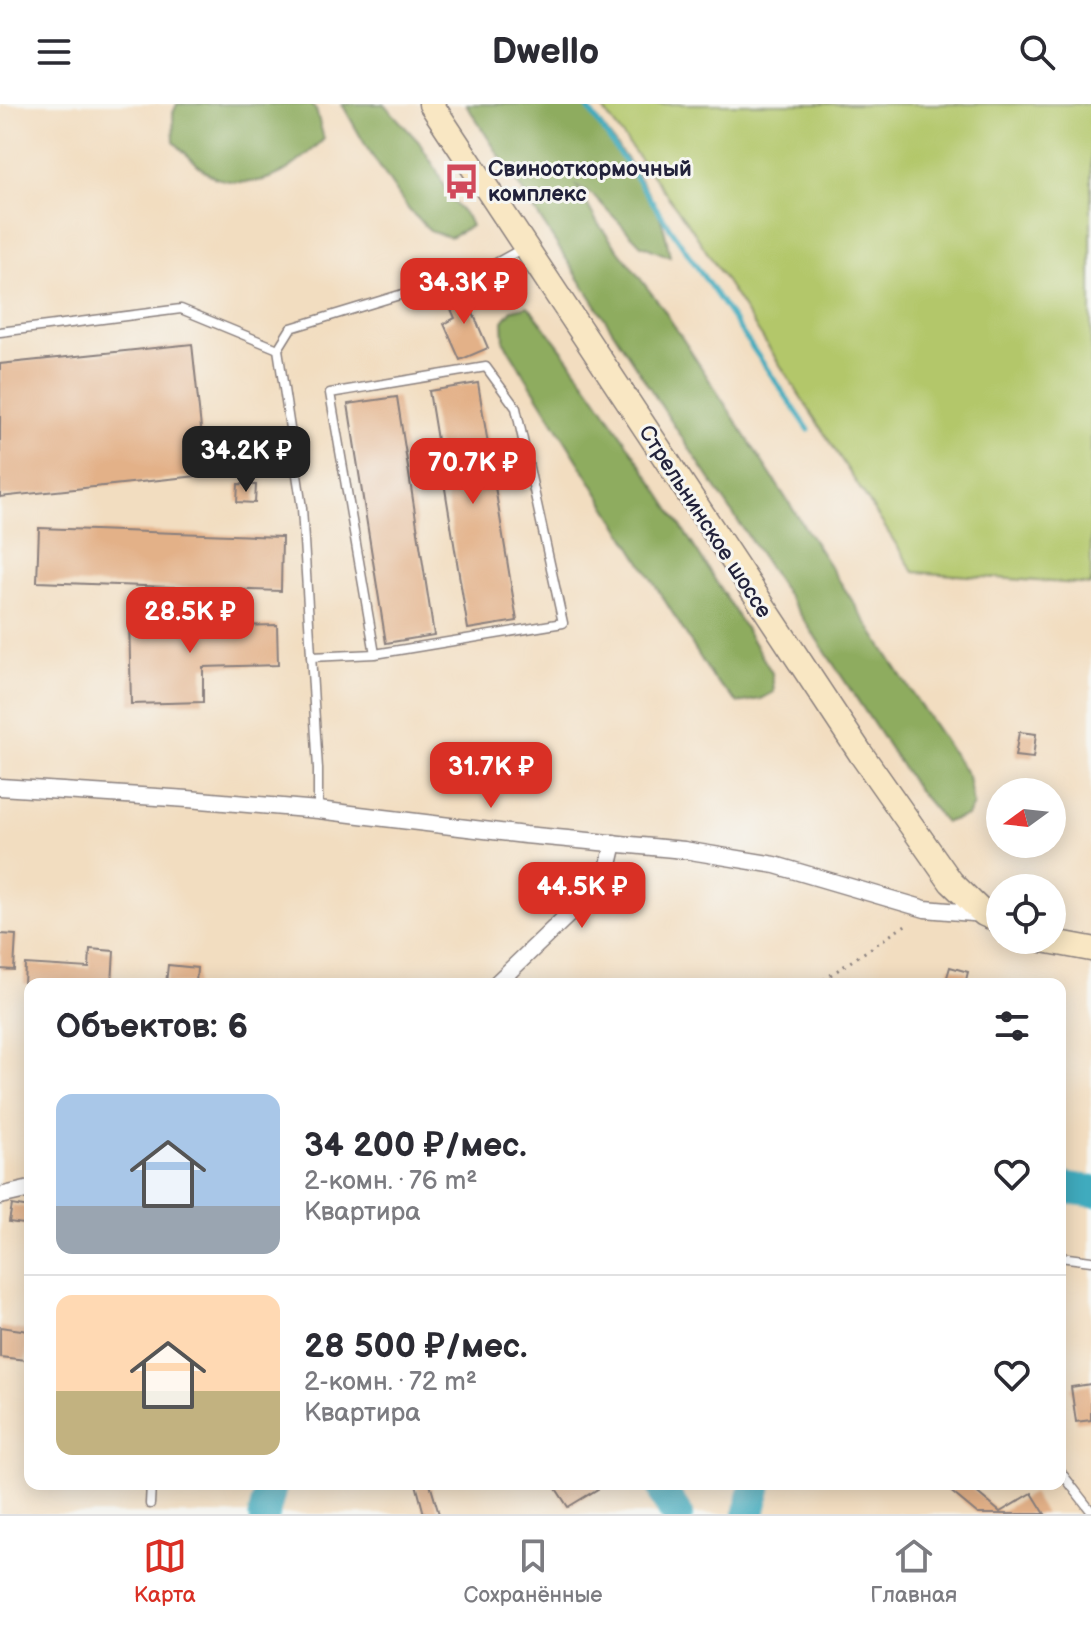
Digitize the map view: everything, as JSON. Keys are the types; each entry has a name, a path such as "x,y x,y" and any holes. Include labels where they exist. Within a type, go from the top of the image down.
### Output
{"main road":[{"name":"Стрельнинское шоссе","path":"431,104 865,761 951,882 986,913"},
{"path":"1066,944 1091,949"}],"street":[{"path":"0,787 318,810 684,850 775,865 925,909 986,917"},
{"path":"502,978 594,890 608,869 614,843"},
{"path":"0,1196 24,1190"}],"lane":[{"path":"318,810 302,508 278,349 291,328 485,269 525,247"},
{"path":"0,332 181,309 278,349"},
{"path":"311,657 375,654 563,623 516,408 486,367 330,393 375,654"},
{"path":"1066,1258 1091,1261"},
{"path":"1066,1479 1091,1511"},
{"path":"150,1504 151,1490"}],"path":[{"path":"826,978 901,929 925,909"}],"green space":[{"path":"177,104 310,104 316,110 324,139 293,166 270,178 245,182 221,179 203,169 174,142 173,113"},
{"path":"342,104 384,104 419,142 449,197 471,226 450,237 432,232 409,210"},
{"path":"466,104 586,104 630,165 657,209 670,257 641,245 594,196 577,186 597,222 662,307 968,776 973,805 967,816 945,822 917,789 673,424"},
{"path":"599,104 1091,104 1091,585 914,572 692,229"},
{"path":"528,306 598,401 689,539 772,673 774,692 761,699 738,703 713,678 504,342 503,321 512,310"}],"building":[{"path":"461,285 488,348 460,360 444,324 455,318 444,293"},
{"path":"192,344 206,475 0,497 0,364"},
{"path":"478,383 517,621 468,629 429,391"},
{"path":"397,397 434,635 386,643 348,404"},
{"path":"238,484 256,485 255,503 237,502"},
{"path":"39,528 282,537 281,591 37,582"},
{"path":"194,615 194,627 277,625 278,665 203,667 203,702 131,704 129,616"},
{"path":"1019,732 1036,734 1033,758 1015,756"},
{"path":"0,934 16,935 14,970 0,969"},
{"path":"90,949 114,951 112,978 24,978 25,964 89,968"},
{"path":"168,965 197,968 196,978 167,978"},
{"path":"950,967 968,972 966,978 947,978"},
{"path":"12,1205 24,1207 24,1224 9,1222"},
{"path":"0,1327 24,1330 24,1360 0,1357"},
{"path":"1091,1384 1091,1420 1076,1422 1071,1387"},
{"path":"418,1490 432,1490 439,1514 424,1514"},
{"path":"557,1490 596,1490 568,1507"},
{"path":"949,1490 974,1490 1000,1512 1032,1493 1045,1514 978,1514"}],"waterway":[{"path":"585,104 809,430"},
{"path":"1066,1188 1091,1191"},
{"path":"264,1514 270,1490"},
{"path":"664,1490 677,1514"},
{"path":"749,1514 755,1490"}],"place":[{"name":"Свинооткормочный комплекс","path":"462,181"}]}
